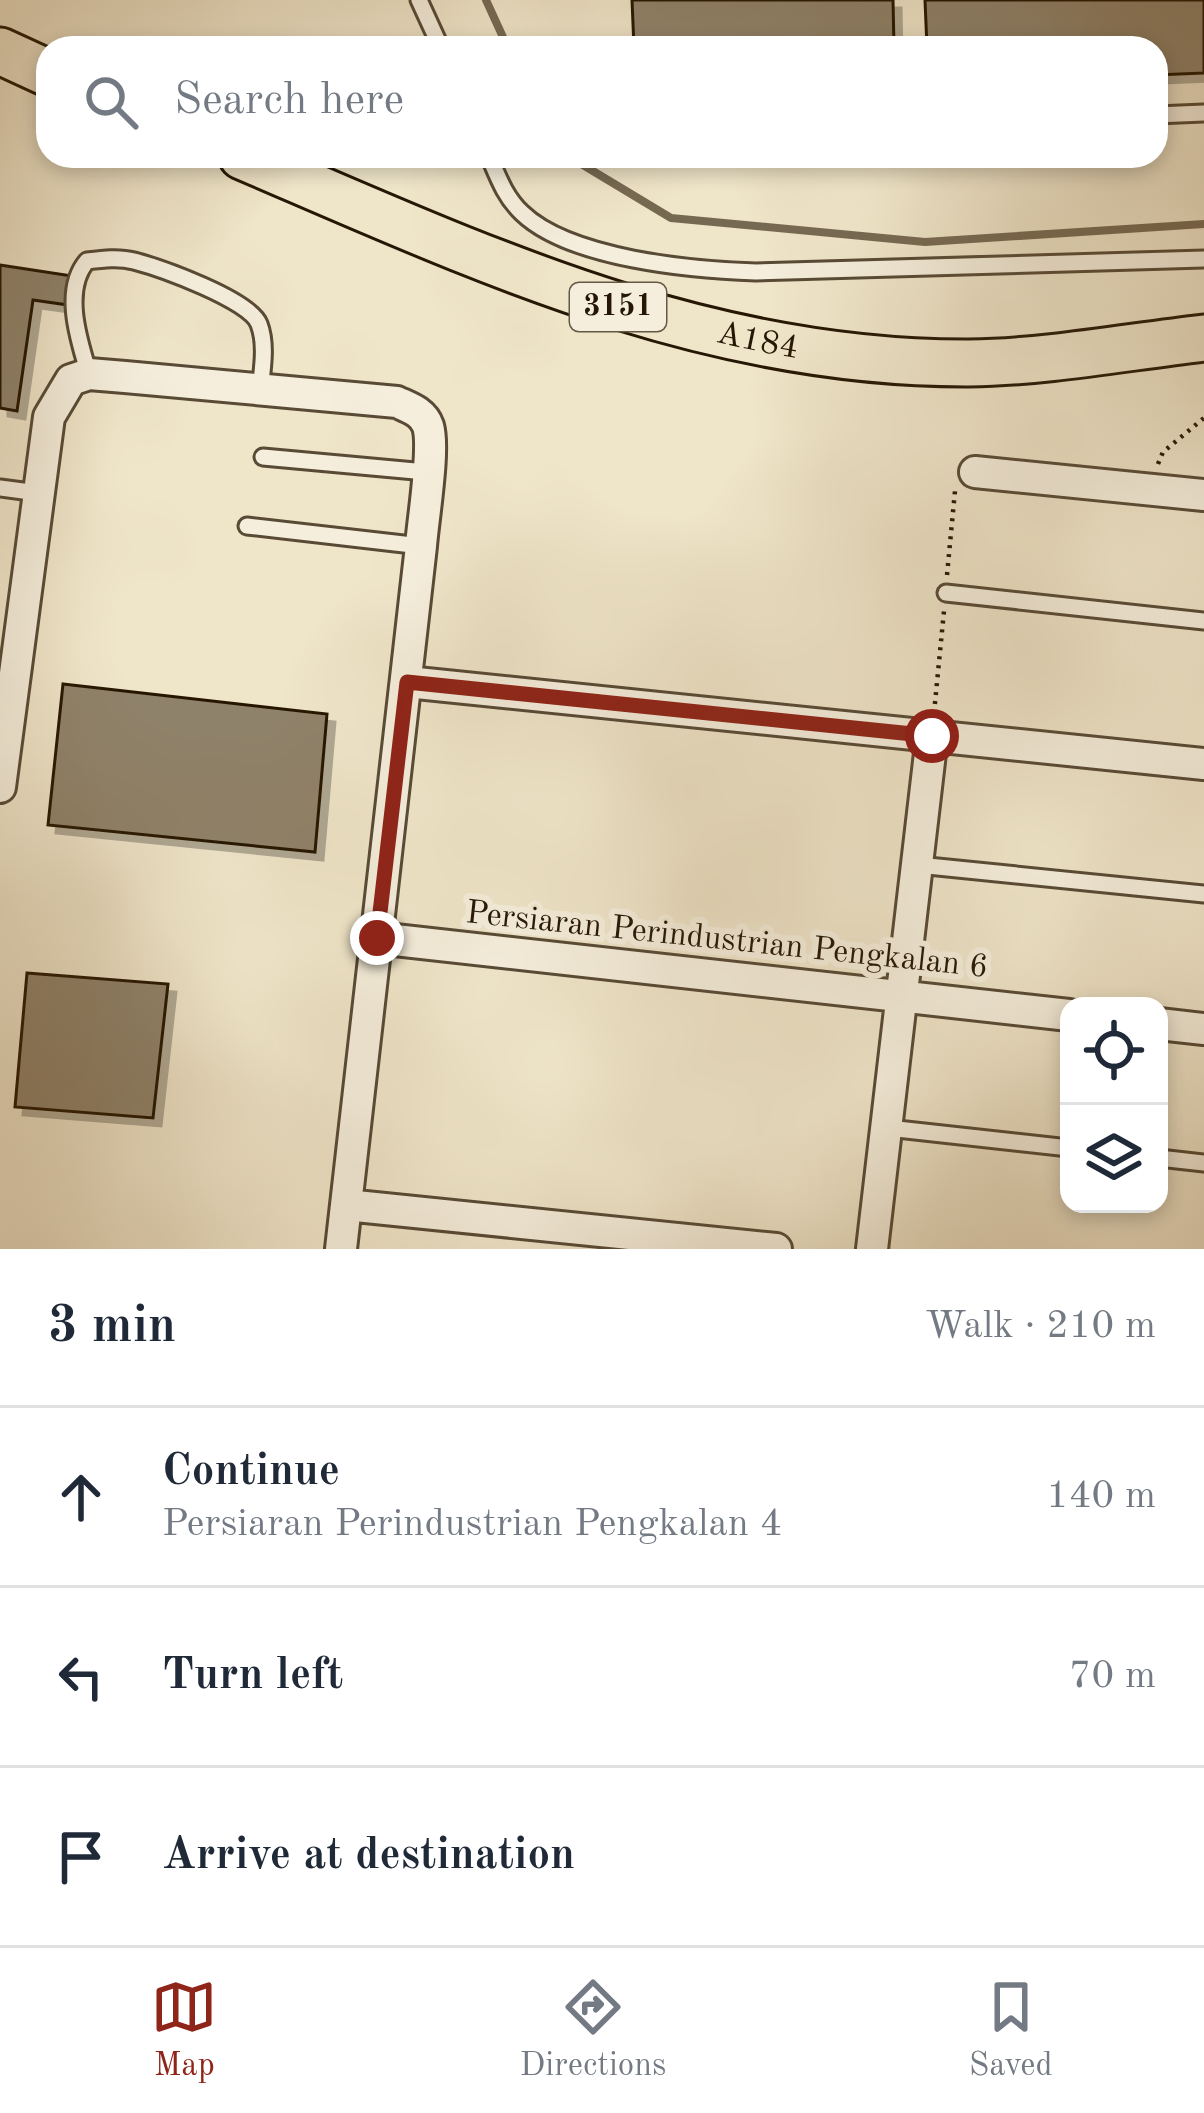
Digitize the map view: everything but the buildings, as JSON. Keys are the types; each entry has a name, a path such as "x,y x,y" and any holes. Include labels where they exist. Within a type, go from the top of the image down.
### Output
{"main road":[{"path":"0,52 36,68"},
{"name":"A184","path":"271,168 580,296 726,338 877,359 1018,361"},
{"name":"3151","path":"1018,361 1204,338"},
{"name":"3151","path":"1018,361 1204,370"}],"street":[{"path":"0,788 49,417 71,380 89,374 398,402 418,411 428,426 421,546 341,1249"},
{"path":"975,472 1204,495"},
{"path":"407,682 1204,764"},
{"path":"872,1249 932,736"},
{"name":"Persiaran Perindustrian Pengkalan 6","path":"377,938 1060,1014"},
{"path":"1168,1025 1204,1029"},
{"path":"346,1205 776,1249"}],"lane":[{"path":"419,0 436,36"},
{"path":"1168,114 1204,112"},
{"path":"494,168 514,204 548,230 624,256 706,270 1204,259"},
{"path":"89,374 75,322 77,272 87,261 133,261 242,304 259,322 264,351 260,391"},
{"path":"262,457 427,472"},
{"path":"0,488 38,493"},
{"path":"247,526 421,546"},
{"path":"946,593 1204,622"},
{"path":"918,865 1204,894"},
{"path":"887,1128 1060,1147"},
{"path":"1168,1159 1204,1163"}],"path":[{"path":"1153,490 1163,452 1204,418"}],"waterway":[{"path":"486,0 502,36"},
{"path":"588,168 671,218 925,242 1204,224"}],"route":[{"path":"377,938 407,682 932,736"}]}
